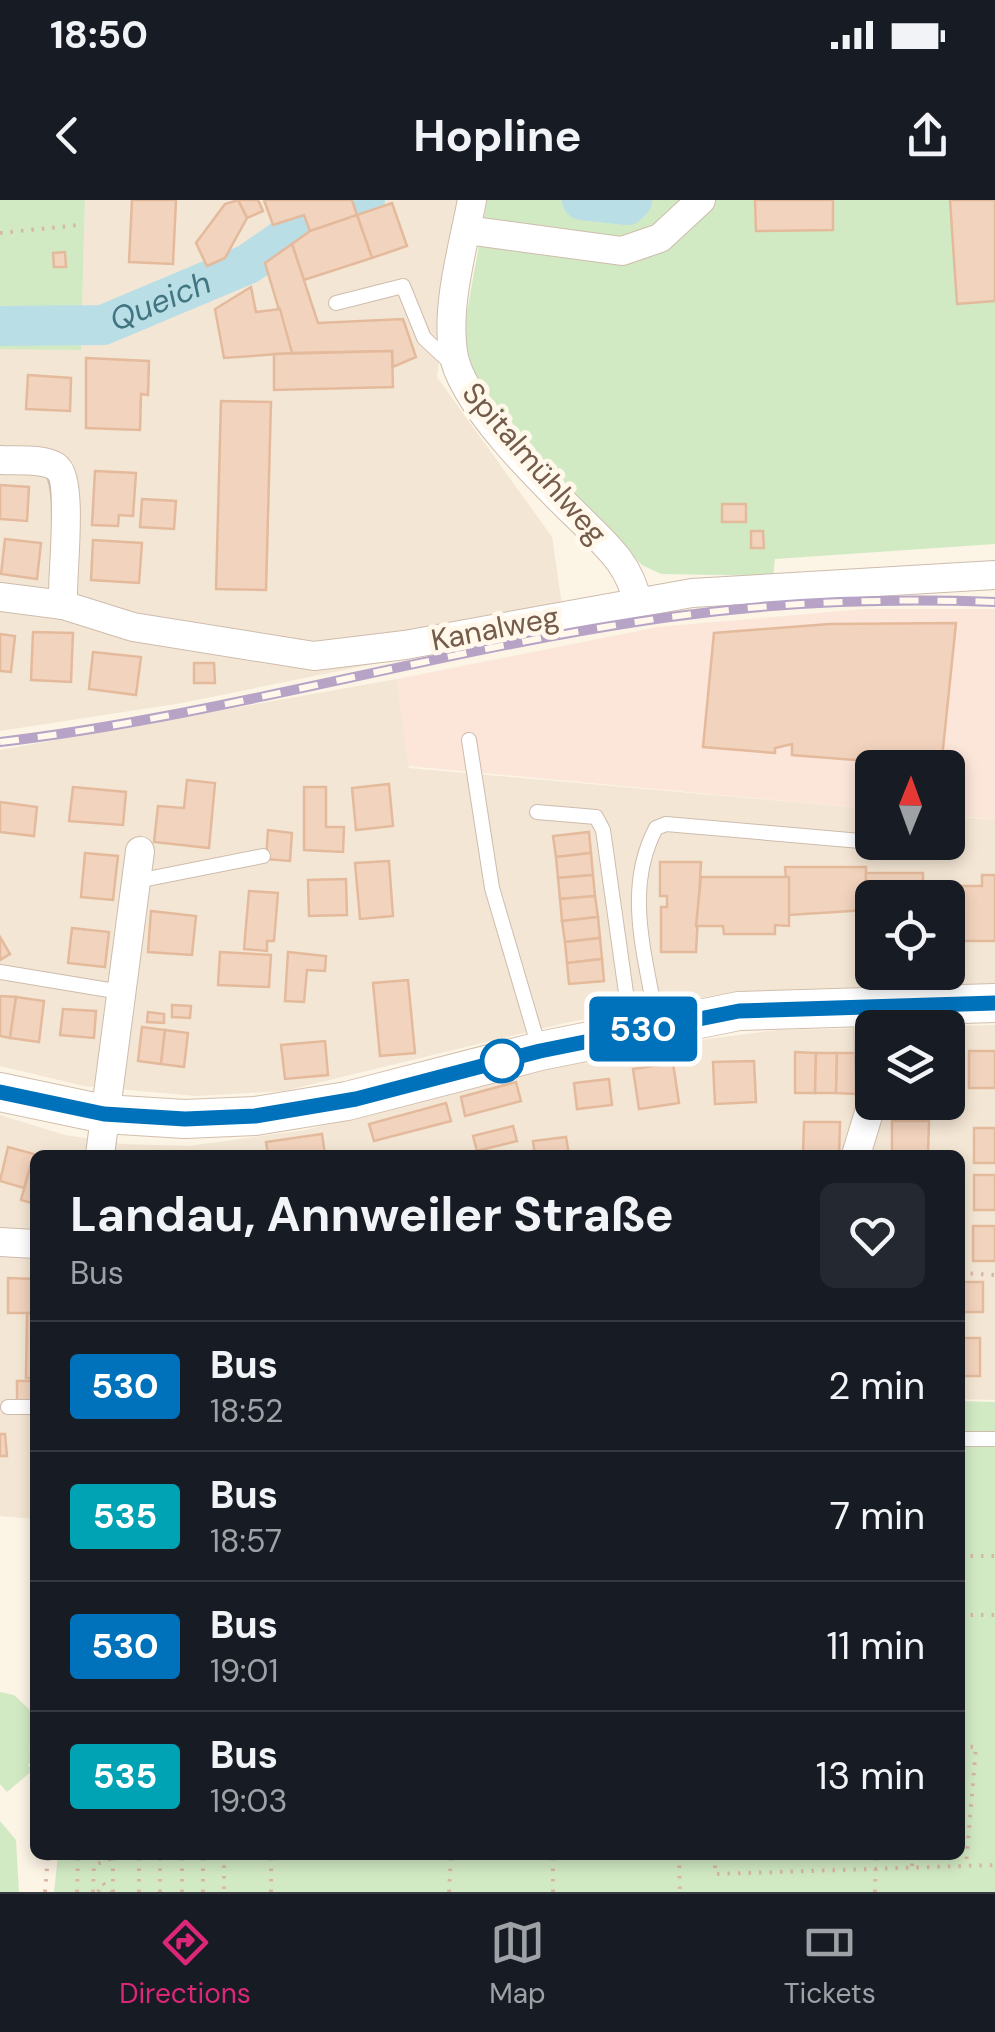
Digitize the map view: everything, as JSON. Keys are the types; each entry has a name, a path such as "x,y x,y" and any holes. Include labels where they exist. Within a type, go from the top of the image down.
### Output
{"street":[{"path":"469,214 622,250 660,238 701,200"},
{"name":"Spitalmühlweg","path":"469,214 452,336 456,368 470,397 618,557 631,578 637,601"},
{"path":"0,460 52,463 61,471 66,494 62,605"},
{"name":"Kanalweg","path":"0,597 62,605 133,628 314,656 406,645 637,601 785,585 995,575"},
{"path":"100,1150 140,852"},
{"path":"0,1092 104,1114 220,1119 300,1110 644,1028 768,1008 995,1003"},
{"path":"858,1150 870,1109 868,1004"},
{"path":"0,1242 30,1244"}],"lane":[{"path":"336,303 404,286 424,338 456,368"},
{"path":"469,740 492,888 540,1051"},
{"path":"537,812 596,817 604,830 644,1028"},
{"path":"644,1028 636,896 639,869 656,828 666,824 855,841"},
{"path":"137,881 263,856"},
{"path":"0,972 122,992"},
{"path":"8,1407 30,1407"},
{"path":"965,1439 995,1439"}],"path":[{"path":"0,233 79,225"},
{"path":"965,1274 995,1275"},
{"path":"965,1556 995,1556"},
{"path":"965,1615 995,1616"},
{"path":"965,1746 976,1747 966,1865"},
{"path":"965,1803 972,1804"},
{"path":"45,1892 48,1860"},
{"path":"77,1892 78,1860"},
{"path":"95,1891 94,1865 105,1860"},
{"path":"112,1890 114,1860"},
{"path":"139,1860 139,1892"},
{"path":"160,1860 160,1892"},
{"path":"182,1860 182,1892"},
{"path":"203,1860 203,1892"},
{"path":"224,1860 224,1892"},
{"path":"270,1892 271,1860"},
{"path":"450,1892 451,1860"},
{"path":"553,1860 553,1892"},
{"path":"679,1860 680,1892"},
{"path":"715,1860 715,1874 995,1865"},
{"path":"875,1892 876,1860"},
{"path":"912,1866 913,1860"},
{"path":"95,1891 103,1883 112,1890"}],"shaded area":[{"path":"85,200 459,200 437,377 552,537 565,625 182,703 0,731 0,349 81,349"},
{"path":"865,609 995,609 995,820 965,817 965,750 855,750 855,807 408,766 397,679 658,627"},
{"path":"397,679 409,768 855,807 855,860 965,860 965,817 995,820 995,984 965,985 965,880 855,880 855,990 716,995 565,1023 284,1091 196,1096 84,1086 0,1066 0,750"},
{"path":"995,1025 995,1400 965,1399 965,1150 30,1150 30,1519 0,1516 0,1115 65,1135 123,1144 189,1146 306,1130 553,1067 777,1030 855,1028 855,1120 965,1120 965,1026"}],"green space":[{"path":"0,200 85,200 81,350 0,349"},
{"path":"487,200 995,200 995,544 775,559 773,576 661,574 642,565 510,435 465,381 462,340"},
{"path":"965,1401 995,1402 995,1892 54,1892 57,1860 965,1860"},
{"path":"0,1692 14,1695 30,1710 30,1773 7,1792 0,1784"},
{"path":"0,1821 16,1840 19,1892 0,1892"}],"building":[{"path":"132,200 176,200 173,264 129,262"},
{"path":"238,200 258,200 263,211 247,218"},
{"path":"238,200 247,218 225,258 207,266 196,243 225,204"},
{"path":"264,200 352,200 357,215 310,231 304,215 273,225"},
{"path":"755,200 833,200 833,230 756,231"},
{"path":"950,200 995,200 995,301 957,304"},
{"path":"392,203 407,246 372,258 357,215"},
{"path":"357,215 372,258 304,280 292,244 310,231"},
{"path":"292,244 318,323 403,319 416,357 393,367 392,351 292,353 265,263"},
{"path":"65,252 66,267 54,267 53,253"},
{"path":"251,287 256,312 280,309 292,353 224,358 215,309"},
{"path":"392,351 393,387 274,390 274,354"},
{"path":"86,358 149,361 148,395 141,394 140,430 86,428"},
{"path":"28,375 71,378 70,411 26,409"},
{"path":"221,401 271,402 266,590 216,589"},
{"path":"95,471 136,473 133,516 119,515 118,526 92,525"},
{"path":"0,485 29,487 27,521 0,519"},
{"path":"142,499 176,501 174,529 140,527"},
{"path":"722,504 746,504 746,522 722,522"},
{"path":"751,531 763,531 764,548 751,548"},
{"path":"5,539 41,543 37,579 1,574"},
{"path":"93,540 142,543 139,583 91,580"},
{"path":"956,623 943,750 855,750 855,760 792,755 792,744 775,748 775,753 703,747 714,633 829,624"},
{"path":"33,632 73,633 71,682 31,680"},
{"path":"0,634 15,636 11,672 0,671"},
{"path":"93,652 141,657 136,695 89,689"},
{"path":"194,663 214,663 215,683 194,683"},
{"path":"187,780 215,783 209,848 154,842 158,806 184,808"},
{"path":"389,784 393,826 356,830 352,788"},
{"path":"73,787 126,792 123,825 69,821"},
{"path":"304,787 326,787 326,827 344,827 343,852 304,850"},
{"path":"0,802 37,807 34,836 0,832"},
{"path":"268,830 292,833 290,861 266,859"},
{"path":"589,832 591,853 556,857 553,836"},
{"path":"85,853 118,856 113,900 81,897"},
{"path":"591,853 593,875 558,878 556,857"},
{"path":"389,861 393,916 360,919 355,863"},
{"path":"660,862 701,862 696,952 661,952 661,907 667,907 667,896 660,896"},
{"path":"785,867 866,867 866,880 855,880 855,911 789,915"},
{"path":"866,873 923,873 923,880 866,880"},
{"path":"593,875 595,896 560,899 558,878"},
{"path":"982,875 995,875 995,941 965,941 965,886 982,886"},
{"path":"701,877 789,877 789,926 775,925 775,934 724,934 723,926 696,926"},
{"path":"346,879 347,915 309,916 308,880"},
{"path":"249,891 278,893 274,941 267,941 267,951 244,949"},
{"path":"595,896 598,917 562,921 560,899"},
{"path":"151,911 196,916 192,955 148,952"},
{"path":"598,917 600,938 565,942 562,921"},
{"path":"72,928 109,932 105,967 68,963"},
{"path":"0,937 10,954 0,960"},
{"path":"600,938 602,959 567,963 565,942"},
{"path":"220,952 271,955 269,987 218,985"},
{"path":"288,952 326,956 325,971 307,970 304,1002 285,1001"},
{"path":"602,959 604,981 569,984 567,963"},
{"path":"408,980 415,1053 380,1056 373,983"},
{"path":"0,996 16,997 10,1038 0,1036"},
{"path":"16,997 44,1001 39,1042 10,1038"},
{"path":"172,1005 191,1006 190,1018 172,1017"},
{"path":"63,1009 96,1011 94,1038 60,1035"},
{"path":"148,1012 164,1014 164,1023 147,1022"},
{"path":"142,1027 165,1030 161,1064 138,1061"},
{"path":"165,1030 188,1033 184,1067 161,1064"},
{"path":"325,1041 328,1075 285,1079 281,1045"},
{"path":"969,1051 995,1051 995,1088 969,1088"},
{"path":"795,1052 816,1053 815,1093 795,1093"},
{"path":"816,1053 837,1053 836,1093 815,1093"},
{"path":"837,1053 855,1053 855,1094 836,1093"},
{"path":"754,1061 756,1102 715,1104 713,1062"},
{"path":"673,1063 679,1103 639,1109 633,1069"},
{"path":"609,1079 612,1105 577,1109 574,1083"},
{"path":"516,1082 521,1101 465,1116 461,1097"},
{"path":"446,1103 451,1121 374,1141 369,1124"},
{"path":"892,1121 929,1121 928,1150 892,1150"},
{"path":"804,1122 840,1122 839,1150 803,1150"},
{"path":"513,1126 517,1141 477,1150 473,1136"},
{"path":"974,1128 995,1128 995,1163 974,1163"},
{"path":"322,1134 324,1150 267,1150 266,1142"},
{"path":"566,1137 568,1150 534,1150 533,1141"},
{"path":"8,1147 30,1153 24,1188 0,1181"},
{"path":"30,1168 30,1203 21,1200"},
{"path":"974,1175 995,1175 995,1210 974,1210"},
{"path":"973,1226 995,1226 995,1261 973,1261"},
{"path":"8,1278 30,1279 30,1313 8,1313"},
{"path":"965,1282 983,1282 983,1312 965,1312"},
{"path":"27,1313 30,1313 30,1378 26,1378"},
{"path":"965,1338 980,1338 980,1376 965,1376"},
{"path":"17,1381 30,1381 30,1402 17,1401"},
{"path":"0,1434 5,1434 7,1456 0,1456"}],"waterway":[{"name":"Queich","path":"354,206 365,200"},
{"name":"Queich","path":"582,200 627,205 632,200"},
{"name":"Queich","path":"0,326 103,325 248,264 307,223"}],"railway":[{"path":"0,742 168,715 502,646 670,617 832,602 995,602"}],"bus line":[{"name":"530","path":"0,1092 104,1114 169,1119 255,1116 325,1106 540,1051 739,1011 794,1006 995,1003"}]}
